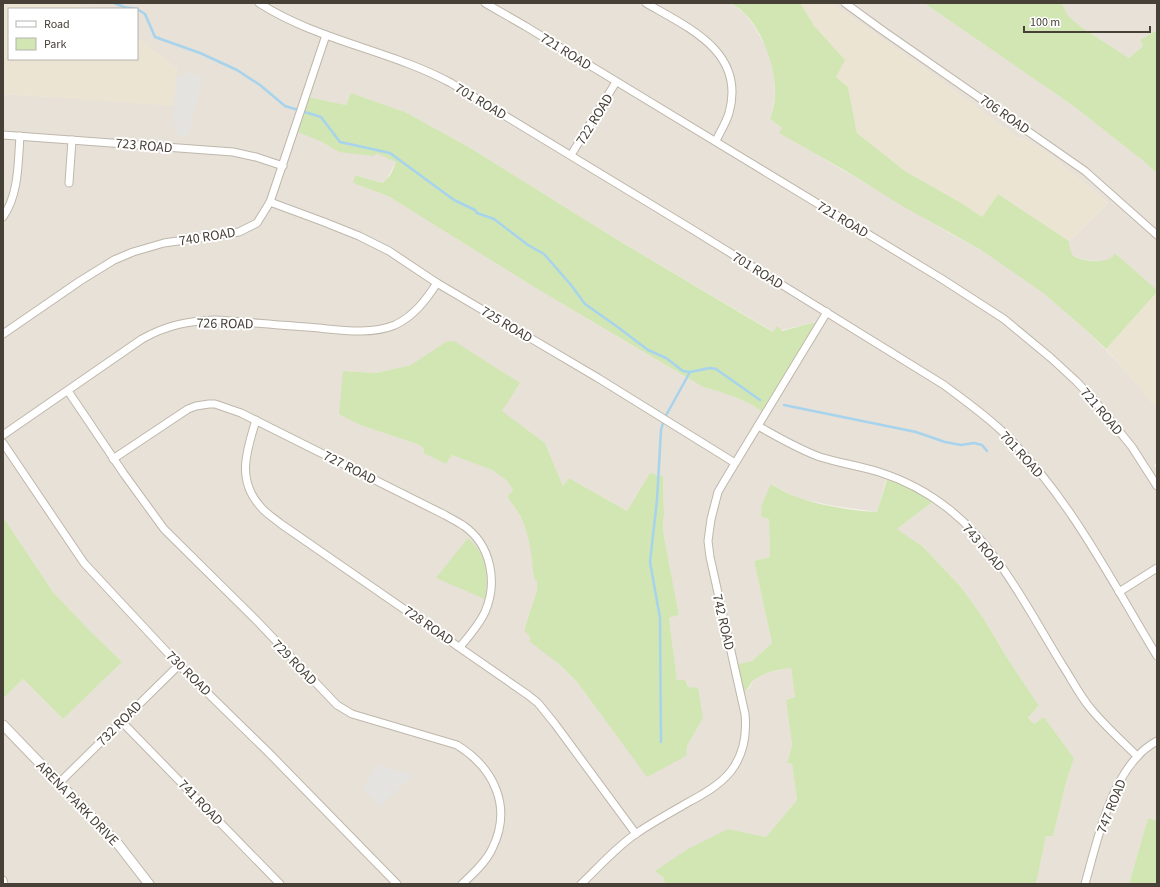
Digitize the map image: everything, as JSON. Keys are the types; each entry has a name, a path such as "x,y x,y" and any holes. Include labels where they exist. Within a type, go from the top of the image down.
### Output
{"street":[{"name":"701 ROAD","path":"259,3 286,18 326,35 387,56 438,76 570,155 944,385 966,401 1006,435 1043,476 1056,493 1119,592 1157,656"},
{"name":"721 ROAD","path":"485,3 716,141 989,309 1022,333 1076,381 1095,401 1132,447 1157,486"},
{"path":"646,3 702,37 720,55 725,64 731,83 730,104 728,114 716,141"},
{"name":"706 ROAD","path":"845,3 1085,171 1157,235"},
{"name":"740 ROAD","path":"3,334 80,281 114,260 133,252 164,243 239,232 257,223 270,202 299,120 326,35"},
{"name":"722 ROAD","path":"570,155 616,82"},
{"name":"723 ROAD","path":"3,135 233,152 256,157 283,166"},
{"path":"3,217 7,212 18,176 20,136"},
{"path":"69,183 72,140"},
{"name":"725 ROAD","path":"270,202 373,242 437,283 598,378 735,463"},
{"name":"726 ROAD","path":"3,435 142,339 155,331 171,325 200,320 216,320 349,330 376,330 395,325 412,314 426,299 437,283"},
{"name":"742 ROAD","path":"581,884 615,851 636,834 714,786 731,771 742,751 746,731 745,714 712,573 708,541 711,519 718,492 827,312"},
{"name":"729 ROAD","path":"68,391 113,459 164,529 256,620 337,705 352,714 457,746 467,752 486,770 493,781 499,799 499,830 492,850 462,884"},
{"name":"727 ROAD","path":"113,459 188,409 196,406 215,404 234,410 256,420 445,515 464,526 482,545 491,574 489,600 484,613 478,624 460,647"},
{"name":"728 ROAD","path":"256,420 246,455 245,465 248,486 253,497 260,506 281,524 515,684 538,703 636,834"},
{"name":"743 ROAD","path":"758,426 802,450 821,457 880,472 914,487 950,510 964,522 976,533 990,550 1006,573 1091,709 1138,756"},
{"name":"730 ROAD","path":"3,443 84,563 179,664 269,753 397,884"},
{"path":"1119,592 1157,568"},
{"name":"732 ROAD","path":"59,783 179,664"},
{"name":"741 ROAD","path":"121,721 280,884"},
{"name":"ARENA PARK DRIVE","path":"3,725 118,844 149,884"},
{"name":"747 ROAD","path":"1085,884 1109,806 1125,772 1138,756 1157,741"},
{"path":"3,880 4,884"}],"shaded area":[{"path":"3,3 65,3 92,8 8,8 8,60 138,60 138,39 177,69 174,106 3,94"},
{"path":"65,3 730,3 743,12 754,26 768,51 774,77 775,96 770,119 782,128 780,133 951,234 981,250 1043,293 1085,329 1105,349 1126,371 1157,409 1157,463 1154,465 1157,470 1157,817 1156,820 1148,818 1129,884 1036,884 1046,836 1053,836 1066,783 1074,758 1044,717 1034,724 1028,716 1039,707 984,619 961,587 922,546 897,529 935,500 887,476 877,512 805,500 793,496 772,484 761,517 769,519 770,557 754,561 772,643 752,661 734,665 748,690 754,680 760,675 791,667 795,697 786,700 792,745 787,763 792,764 797,800 766,837 728,829 656,871 663,877 665,884 3,884 3,699 23,679 63,719 122,662 53,592 3,517 3,94 69,98 175,79 177,69 138,39 138,8 92,8","holes":["351,93 405,112 467,146 616,239 774,332 812,323 766,414 756,406 725,393 703,387 534,287 388,196 353,183 356,175 382,183 386,180 396,162 376,152 339,152 320,141 308,97 346,105","411,365 520,383 501,411 545,443 563,486 569,478 627,511 650,473 663,476 663,528 679,615 669,618 677,681 685,680 703,718 687,746 619,739 577,682 524,629 537,590 537,579 534,579 531,544 527,530 516,508 507,497 513,490 506,480 492,470 452,455 446,464 423,453 424,448 417,444 360,425 343,371 376,373"]},
{"path":"800,3 831,3 918,64 1016,137 1031,142 1047,153 1108,203 1069,241 998,194 982,217 963,204 905,171 857,133 848,87 836,77 815,27"},
{"path":"831,3 924,3 1072,105 1157,173 1157,290 1115,253 1111,259 1106,261 1094,261 1080,259 1071,253 1069,241 1108,203 1047,153 1031,142 1016,137 918,64"},
{"path":"1062,3 1157,3 1157,30 1140,40 1143,46 1129,58 1081,27 1068,16"},
{"path":"185,72 203,77 188,136 176,135 176,125 173,124 176,76 183,78"},
{"path":"1157,292 1157,409 1106,349"},
{"path":"378,765 413,775 380,807 362,788"}],"green space":[{"path":"730,3 800,3 815,27 845,60 836,77 848,87 857,133 905,171 963,204 982,217 998,194 1069,241 1071,251 1077,258 1101,261 1110,259 1115,253 1157,290 1157,292 1106,349 1043,293 981,250 904,207 844,170 779,133 782,128 770,119 775,95 775,85 771,62 767,50 757,29 750,20 740,9"},
{"path":"924,3 1062,3 1068,16 1081,27 1129,58 1143,46 1140,40 1157,30 1157,173 1072,105"},
{"path":"351,93 405,112 467,146 616,239 773,332 777,326 782,331 812,323 819,325 766,414 752,405 728,394 703,387 534,287 388,196 353,183 355,175 382,183 389,176 396,162 376,153 374,156 339,152 320,141 295,131 308,97 346,105"},
{"path":"454,341 520,383 502,411 545,443 563,486 569,478 627,511 650,473 663,476 663,528 679,615 669,618 677,680 685,680 688,687 698,688 703,718 687,746 686,756 647,777 577,682 559,664 529,641 531,638 524,630 537,590 537,580 534,579 528,535 520,516 507,497 513,490 506,480 492,470 452,455 446,464 423,453 424,448 417,444 360,425 339,414 343,371 376,373 411,365 446,342"},
{"path":"888,476 935,500 897,529 922,546 961,587 984,619 1004,653 1039,706 1028,717 1034,724 1044,717 1074,758 1066,783 1053,836 1046,836 1036,884 665,884 663,877 655,871 688,849 728,829 766,837 797,800 792,764 787,763 792,745 786,700 795,697 791,668 777,670 761,675 754,680 746,690 740,693 734,665 752,661 772,643 754,561 770,557 769,519 761,517 762,504 771,484 791,495 824,505 877,512"},
{"path":"3,517 53,592 122,662 63,719 23,679 3,699"},
{"path":"468,538 479,552 485,566 487,581 485,599 436,578"},
{"path":"1157,817 1157,884 1129,884 1148,818 1155,820"}],"waterway":[{"path":"114,3 130,8"},
{"path":"138,10 145,14 155,37 200,53 237,70 260,85 285,106 321,117 340,142 390,153 454,200 475,210 477,213 494,219 528,245 544,254 571,285 585,304 648,350 666,358 683,371 690,372 710,368 716,369 760,400"},
{"path":"661,742 660,618 650,562 657,500 661,430 664,419 690,372"},
{"path":"784,405 916,432 945,442 961,445 974,443 982,445 987,451"}]}
